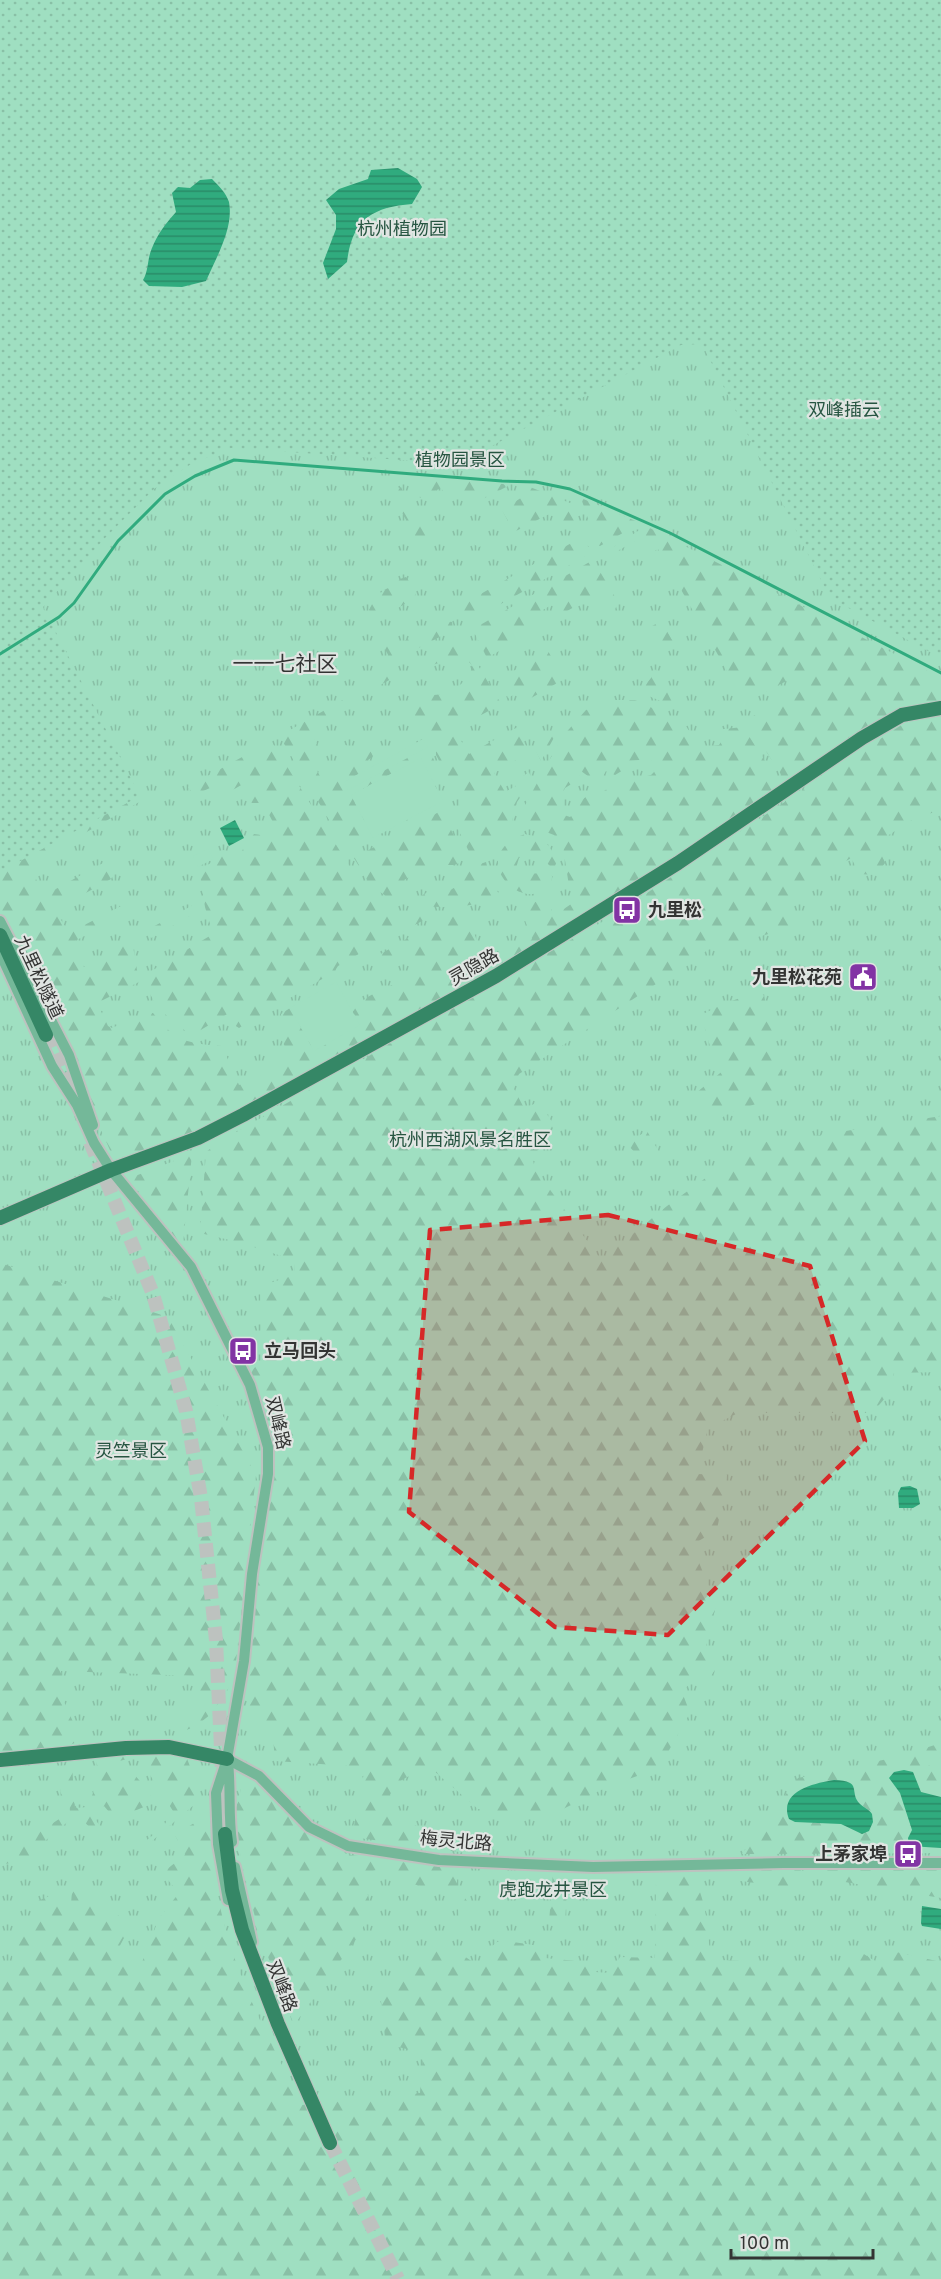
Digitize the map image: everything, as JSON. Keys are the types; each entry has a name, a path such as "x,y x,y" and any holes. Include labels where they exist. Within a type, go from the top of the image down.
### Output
{"main road":[{"name":"灵隐路","path":"0,1218 111,1170 198,1138 496,976 678,863 862,738 902,715 941,708"},
{"name":"九里松隧道","path":"0,935 46,1035"},
{"name":"梅灵北路","path":"0,1760 126,1748 169,1748 227,1759"},
{"name":"双峰路","path":"225,1834 242,1930 278,2024 330,2143"}],"street":[{"path":"0,921 69,1055 79,1088 111,1170"},
{"path":"0,953 52,1066 77,1105 94,1143 111,1170"},
{"name":"双峰路","path":"111,1170 191,1267 250,1385 268,1447 268,1474 252,1574 244,1661 227,1759 216,1793 218,1844 224,1885 234,1923 244,1948 259,1974"},
{"name":"梅灵北路","path":"227,1759 259,1776 309,1827 348,1846 439,1860 593,1867 783,1863 941,1863"}],"highlighted area":[{"path":"608,1215 810,1266 865,1441 668,1635 555,1627 409,1512 430,1230"}],"green space":[{"name":"杭州西湖风景名胜区","path":"0,0 941,0 941,2279 0,2279"},
{"name":"杭州植物园","path":"0,0 941,0 941,658 830,598 702,344 681,345 458,464 231,448 191,464 154,489 104,539 43,607 140,796 0,872"},
{"path":"398,475 508,486 479,501 475,495 463,498 457,488 445,494 441,488 420,498 412,482 407,480 399,482"},
{"path":"401,487 408,502 412,501 421,519 429,515 433,524 426,529 432,539 426,543 419,543 391,493"},
{"path":"530,487 575,505 580,525 578,537 571,526 563,528 555,511 514,532 502,510 527,494 526,488"},
{"path":"581,498 638,522 600,546 597,545"},
{"path":"644,525 941,678 941,704 909,710 786,782 749,725 748,719 805,686 798,675 748,701 743,699 658,549 649,554 640,538 607,557 605,555 604,553"},
{"path":"477,530 482,538 485,537 486,544 479,547 469,535"},
{"path":"581,540 591,549 589,554 469,622 465,621 458,608 461,605 575,541"},
{"path":"593,560 618,602 614,612 606,596 593,604 590,598 560,615 553,604 536,614 542,626 487,658 474,632 475,628"},
{"path":"406,577 416,590 415,598 398,608 393,601 380,609 384,615 376,620 392,647 445,621 452,622 453,630 392,662 369,620 374,617 369,610 382,592"},
{"path":"661,621 675,645 658,653 645,632"},
{"path":"53,627 141,801 34,862 32,872 45,895 101,864 109,862 114,874 111,879 55,910 69,933 123,905 126,914 71,943 84,967 132,940 139,982 97,1003 108,1026 112,1028 144,1013 153,1013 168,1030 183,1039 199,1044 222,1046 239,1085 290,1063 291,1060 279,1034 282,1031 281,1014 290,1008 314,1051 360,1025 353,1012 358,1005 405,977 411,970 405,957 382,966 379,955 444,917 467,915 483,956 487,960 532,939 520,907 553,896 560,903 551,910 555,915 577,900 569,886 563,847 554,835 536,828 518,826 523,809 562,737 586,710 609,700 635,700 683,722 690,732 698,733 704,747 719,745 721,742 715,730 743,727 781,786 707,839 489,971 202,1129 121,1158 113,1157 97,1121 76,1060 0,912 0,763","holes":["650,759 654,772 651,775 621,780 593,798 587,796 575,805 575,813 570,817 564,815 563,792 565,788 578,780 581,771 592,779 603,776 606,771 615,775 625,769 628,761"]},
{"path":"459,643 465,644 500,702 498,706 436,739 428,747 445,784 442,786 433,773 429,773 421,758 351,795 373,838 348,852 283,742 283,734 388,674 391,679 308,726 319,748 309,755 323,782 354,765 343,746 346,745 357,753 371,751 373,756 357,767 360,773 344,782 427,748 408,698 417,695 441,694 452,690 469,675 472,665 469,662 436,664 415,678 409,676 409,671"},
{"path":"548,651 564,679 526,701 520,691 508,698 500,679"},
{"path":"655,669 672,702 668,704 639,692 651,678"},
{"path":"941,717 941,811 918,816 878,842 885,863 876,875 860,874 851,858 784,900 790,928 736,943 717,944 519,1074 513,1087 524,1108 539,1102 554,1125 548,1140 532,1156 535,1169 601,1260 667,1206 747,1148 781,1137 795,1139 941,1116 941,1372 894,1373 886,1397 872,1413 738,1413 708,1428 697,1474 727,1475 717,1530 692,1545 716,1605 706,1647 715,1670 708,1680 692,1681 682,1692 690,1713 659,1768 607,1787 563,1809 529,1816 478,1809 433,1770 419,1773 402,1780 390,1795 399,1819 427,1830 460,1835 467,1853 352,1837 365,1767 275,1761 273,1737 251,1723 247,1684 255,1581 270,1482 258,1410 246,1375 262,1361 260,1286 295,1275 294,1260 238,1242 200,1233 206,1152 219,1142 609,918 906,722"},
{"path":"516,728 528,753 494,773 505,792 516,786 515,782 529,772 532,780 517,802 510,828 487,854 472,858 456,825 460,803 458,794 436,755 436,747 457,734 469,754"},
{"path":"556,734 541,761 534,747"},
{"path":"423,739 428,747 348,790 344,782"},
{"path":"271,741 365,891 393,911 430,913 431,916 338,966 334,972 239,1028 231,1023 229,1013 190,1034 167,1016 153,1000 147,982 148,973 213,934 205,907 199,869 211,863 216,854 223,850 232,853 241,852 254,834 261,835 276,828 263,803 252,803 246,799 243,784 231,791 216,794 210,788 194,795 188,787"},
{"path":"421,758 443,801 373,838 351,795"},
{"path":"448,807 448,821 463,858 460,862 447,865 442,859 404,880 410,890 406,897 397,902 371,886 354,858"},
{"path":"525,834 545,842 557,861 555,866 550,866 541,857 519,858 516,868 519,874 547,873 552,876 549,885 535,894 523,893 512,887 503,878 498,867 499,855 508,843"},
{"path":"208,849 213,859 198,867 193,856"},
{"path":"486,862 490,878 500,896 498,899 452,907 406,904 430,891 435,899 464,882 459,873"},
{"path":"195,904 199,911 151,938 147,932 149,929"},
{"path":"336,982 360,1025 314,1051 290,1008"},
{"path":"760,991 764,996 785,1086 783,1095 729,1113 712,1124 696,1093 725,1069 710,1046 701,1015 723,1004"},
{"path":"647,1131 659,1152 640,1158 626,1143"},
{"path":"192,1154 183,1244 175,1245 130,1178"},
{"name":"灵竺景区","path":"0,1263 168,1317 256,1475 234,1680 211,1714 196,1726 184,1731 181,1715 195,1711 195,1676 61,1671 62,1697 81,1740 52,1749 0,1752"},
{"path":"941,1743 941,1765 934,1763 926,1767 941,1771 941,1797 921,1792 917,1779 892,1785 902,1800 913,1830 908,1838 941,1848 941,1853 742,1854 798,1778 897,1757","holes":["834,1780 851,1784 859,1803 872,1813 873,1822 862,1834 841,1824 795,1822 789,1819 800,1789 811,1784"]},
{"path":"167,1752 186,1756 202,1798 145,1847 142,1844 163,1827 173,1811 143,1764 134,1757 98,1767 93,1754"},
{"path":"72,1765 75,1808 88,1807 96,1775 125,1768 133,1773 151,1794 151,1804 115,1819 104,1806 92,1815 100,1826 93,1831 77,1814 45,1841 45,1850 36,1858 0,1865 0,1844 19,1845 70,1812 69,1798 61,1797 59,1766"},
{"path":"248,1778 305,1831 333,1850 351,1855 423,1865 457,1867 457,1890 467,1902 469,1908 467,1916 459,1920 457,1897 410,1883 384,1868 369,1872 366,1888 372,1911 357,1938 294,2025 259,1933 236,1833 235,1812 243,1782"},
{"path":"210,1813 216,1886 232,1951 252,2004 302,2105 420,2093 423,2053 386,2044 381,2001 400,1982 415,1950 457,1951 477,1965 497,1942 512,1942 545,1947 545,1958 587,1962 595,1972 611,1973 620,1957 655,1958 656,1881 672,1875 689,1872 695,1881 706,1914 711,1960 849,1964 850,1958 847,1952 859,1951 875,1961 890,1962 892,1951 941,1962 941,2279 0,2279 0,1979 15,1978 10,1937 34,1935 36,1902 49,1896 71,1904 73,1879 78,1874 92,1901 132,1923 116,1953 141,1965 159,1918 179,1893 162,1873 185,1855 175,1835"},
{"path":"798,1867 801,1871 798,1889 701,1873 700,1869"},
{"path":"815,1868 941,1868 941,1898 827,1879 820,1877"},
{"name":"虎跑龙井景区","path":"553,1872 568,1872 565,1923 549,1922"}],"shaded area":[{"path":"398,168 417,179 422,187 412,204 386,208 366,218 354,236 347,262 328,279 323,263 336,229 336,215 326,200 339,189 368,179 371,170"},
{"path":"212,179 226,196 230,212 227,232 206,281 182,287 149,286 143,280 150,252 159,234 176,212 172,193 178,187 190,188 200,180"},
{"path":"235,820 244,838 229,846 220,828"},
{"path":"910,1486 917,1489 920,1504 913,1508 899,1508 898,1493 901,1487"},
{"path":"904,1770 913,1772 921,1792 941,1797 941,1848 909,1846 908,1838 912,1830 900,1793 889,1778 894,1772"},
{"path":"834,1780 849,1782 854,1788 857,1800 872,1814 873,1822 869,1831 862,1834 841,1824 795,1822 789,1819 787,1809 793,1795 817,1783"},
{"path":"922,1906 941,1909 941,1929 922,1926"}],"waterway":[{"path":"0,654 59,617 74,603 118,541 165,494 195,476 234,460 536,482 570,489 670,533 941,673"}],"tunnel":[{"path":"46,1035 67,1085"},
{"path":"90,1142 153,1294 186,1411 201,1498 216,1640 225,1834"},
{"path":"330,2143 398,2279"}],"place":[{"name":"九里松","path":"627,910"},
{"name":"九里松花苑","path":"863,977"},
{"name":"立马回头","path":"243,1351"},
{"name":"上茅家埠","path":"908,1854"}],"district":[{"name":"一一七社区","path":"285,664"}],"park label":[{"name":"双峰插云","path":"844,410"},
{"name":"植物园景区","path":"460,460"}]}
